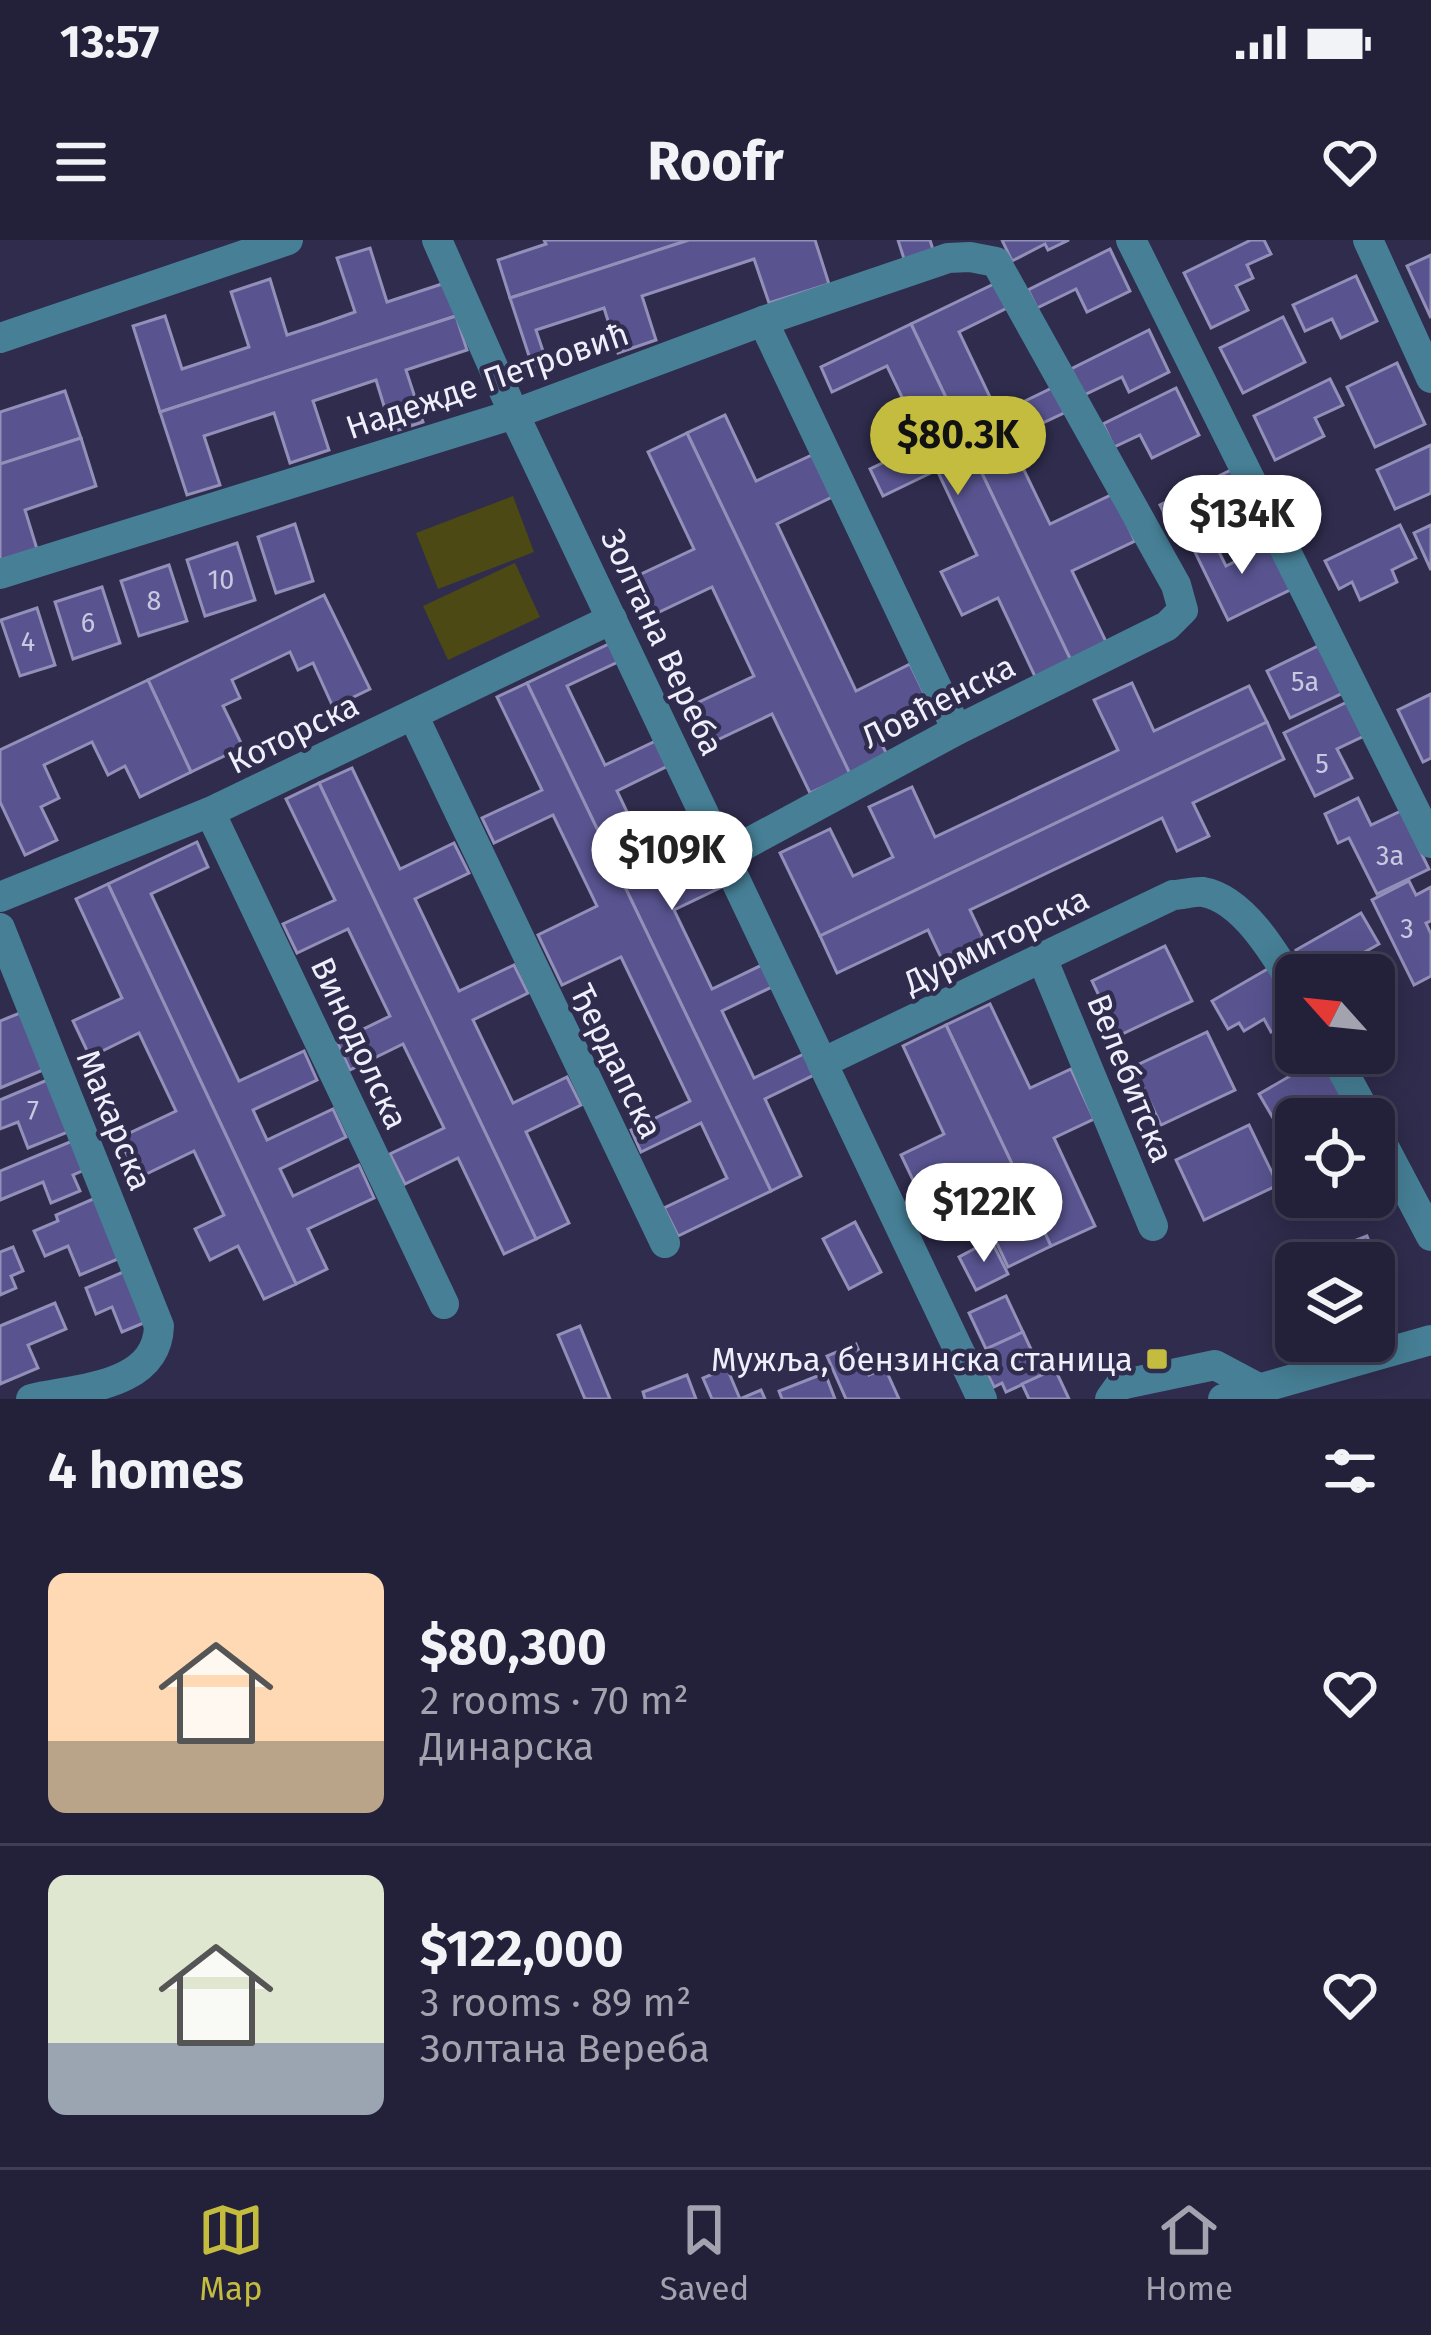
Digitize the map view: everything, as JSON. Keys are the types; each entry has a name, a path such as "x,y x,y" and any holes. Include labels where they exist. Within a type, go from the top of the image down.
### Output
{"street":[{"path":"0,338 287,240"},
{"name":"Золтана Вереба","path":"436,240 982,1399"},
{"path":"1131,240 1431,843"},
{"path":"1368,240 1431,378"},
{"name":"Надежде Петровић","path":"0,574 514,414 948,258 996,262 1176,585 1183,610"},
{"path":"763,321 957,730"},
{"name":"Ловћенска","path":"724,856 957,730 1167,626 1183,610"},
{"name":"Которска","path":"0,898 210,812 612,620"},
{"name":"Ђердапска","path":"412,715 664,1243"},
{"name":"Винодолска","path":"210,812 444,1304"},
{"name":"Дурмиторска","path":"822,1063 1174,896 1204,892 1236,910 1275,957"},
{"name":"Макарска","path":"1,932 154,1313 158,1338 148,1361 130,1376 31,1399"},
{"name":"Велебитска","path":"1042,958 1153,1226"},
{"path":"1395,1168 1431,1236"},
{"path":"1223,1399 1431,1340"},
{"path":"1110,1399 1120,1385 1215,1365 1262,1390"}],"shaded area":[{"path":"513,496 534,552 438,589 416,533"},
{"path":"515,563 540,617 448,660 423,606"}],"building":[{"path":"544,240 689,240 510,298 498,260 546,244"},
{"path":"689,240 815,240 829,284 769,303 754,259 642,296 656,340 618,353 604,308 536,330 547,363 533,368 510,298"},
{"path":"898,240 930,240 934,253 905,262"},
{"path":"1002,240 1069,240 1048,250 1045,244 1012,261"},
{"path":"1251,240 1264,240 1271,254 1247,265 1253,278 1236,286 1248,310 1211,328 1184,273"},
{"path":"370,248 387,302 445,283 456,316 160,412 133,326 165,316 182,369 249,347 231,292 270,279 287,335 321,324 355,312 337,258"},
{"path":"1110,249 1130,291 1087,312 1076,289 1037,308 1028,290"},
{"path":"1431,255 1431,318 1407,266"},
{"path":"1356,276 1377,321 1341,338 1332,319 1305,331 1293,305"},
{"path":"996,283 1007,308 959,332 998,414 1054,387 1066,412 1009,439 1050,524 1113,494 1135,541 1072,571 1111,652 1075,669 911,324"},
{"path":"456,316 467,350 406,370 423,422 392,432 376,380 313,401 329,450 290,463 274,413 204,436 220,485 187,495 160,412"},
{"path":"1283,317 1305,362 1243,393 1220,348"},
{"path":"911,324 1075,669 1039,685 998,598 962,615 941,572 977,555 937,470 883,496 870,469 924,443 887,366 832,392 821,367"},
{"path":"1149,330 1169,372 1129,392 1122,377 1084,395 1071,369"},
{"path":"1397,363 1425,424 1375,447 1347,387"},
{"path":"1330,379 1343,405 1315,418 1324,436 1275,460 1254,416"},
{"path":"1176,388 1199,435 1152,458 1140,435 1114,447 1103,424"},
{"path":"65,391 81,438 0,464 0,412"},
{"path":"725,415 756,481 812,455 832,497 777,524 856,691 910,664 930,705 875,732 888,756 850,774 687,433"},
{"path":"687,433 850,774 810,793 772,714 715,741 697,703 754,676 712,587 655,614 637,576 694,549 648,452"},
{"path":"81,438 96,486 25,510 37,549 0,561 0,464"},
{"path":"1431,445 1431,493 1395,509 1377,470"},
{"path":"1233,469 1249,501 1176,537 1160,505"},
{"path":"295,524 313,581 276,593 258,537"},
{"path":"1400,525 1416,558 1392,570 1397,582 1360,600 1352,582 1339,589 1325,561"},
{"path":"1431,525 1431,570 1414,533"},
{"path":"1210,534 1226,566 1270,544 1292,589 1228,620 1191,544"},
{"path":"237,543 255,600 205,616 187,560"},
{"path":"169,565 187,621 139,636 121,581"},
{"path":"102,587 120,643 73,659 55,602"},
{"path":"324,595 370,689 333,707 313,663 298,670 290,652 232,680 240,698 223,706 243,747 191,772 148,680"},
{"path":"37,608 55,665 20,676 1,620"},
{"path":"613,642 622,660 567,686 605,765 662,738 674,763 617,791 660,881 714,855 728,884 674,910 712,989 766,963 776,985 722,1011 754,1078 808,1052 818,1073 765,1099 801,1176 771,1191 527,683"},
{"path":"1320,645 1343,693 1290,718 1267,671"},
{"path":"148,680 191,772 140,797 125,766 108,775 92,742 44,765 59,798 41,807 57,840 25,855 0,802 0,750"},
{"path":"527,683 771,1191 678,1236 664,1208 727,1178 701,1123 641,1152 631,1130 690,1101 621,957 562,985 538,935 597,906 553,815 494,843 482,818 542,790 497,697"},
{"path":"1132,683 1154,731 1249,686 1267,722 820,936 780,853 830,829 853,876 893,857 869,807 912,787 935,837 1118,750 1094,700"},
{"path":"1431,694 1431,758 1423,762 1398,710"},
{"path":"1347,702 1364,736 1337,749 1352,778 1315,796 1284,733"},
{"path":"1267,722 1284,759 1193,803 1209,836 1177,851 1162,818 970,910 988,948 946,968 928,930 837,973 820,936"},
{"path":"352,768 400,869 454,843 469,873 415,899 459,991 514,965 528,993 473,1020 513,1103 567,1077 581,1105 526,1132 569,1223 536,1239 319,783"},
{"path":"319,783 536,1239 504,1254 458,1158 405,1184 390,1154 444,1128 403,1044 350,1070 337,1042 390,1016 348,929 297,953 283,924 335,900 286,799"},
{"path":"1358,798 1371,825 1401,811 1429,869 1377,894 1349,838 1338,843 1325,814"},
{"path":"197,842 208,867 151,894 239,1081 304,1051 317,1080 253,1110 267,1140 333,1109 346,1137 280,1169 293,1196 359,1165 374,1198 308,1229 327,1269 296,1284 108,884"},
{"path":"1409,881 1416,895 1431,887 1431,921 1426,923 1431,934 1431,976 1414,985 1372,900"},
{"path":"108,884 296,1284 264,1299 238,1246 210,1260 195,1229 224,1215 194,1151 138,1178 119,1138 176,1111 139,1033 90,1057 73,1021 122,998 76,899"},
{"path":"1361,913 1379,944 1361,954 1298,954 1296,950"},
{"path":"1165,946 1192,1001 1118,1036 1092,981"},
{"path":"1271,967 1275,1030 1271,1032 1264,1019 1244,1031 1239,1023 1228,1029 1212,1001"},
{"path":"990,1004 1030,1088 1071,1069 1094,1119 1054,1138 1095,1226 1051,1246 946,1025"},
{"path":"25,1011 48,1068 0,1088 0,1021"},
{"path":"946,1025 1051,1246 1008,1267 967,1180 923,1201 901,1155 944,1134 903,1046"},
{"path":"1207,1032 1235,1090 1161,1125 1133,1067"},
{"path":"1293,1074 1330,1074 1344,1098 1275,1098 1275,1121 1259,1094"},
{"path":"52,1078 73,1130 28,1148 18,1122 0,1129 0,1100"},
{"path":"1249,1125 1275,1186 1204,1220 1176,1160"},
{"path":"77,1139 89,1168 73,1175 80,1191 51,1203 43,1182 0,1200 0,1171"},
{"path":"100,1196 125,1256 80,1275 68,1246 45,1256 34,1231 58,1221 56,1215"},
{"path":"855,1222 881,1272 849,1289 823,1239"},
{"path":"991,1240 1008,1274 976,1290 959,1257"},
{"path":"13,1247 23,1271 11,1276 16,1288 0,1295 0,1252"},
{"path":"130,1269 151,1320 122,1332 112,1307 96,1314 86,1288"},
{"path":"1006,1296 1023,1332 986,1349 969,1313"},
{"path":"55,1303 66,1329 28,1345 38,1368 0,1384 0,1326"},
{"path":"580,1326 610,1399 585,1399 558,1335"},
{"path":"1023,1332 1043,1375 1006,1392 1002,1383 994,1387 980,1359 989,1355 986,1349"},
{"path":"856,1344 869,1375 885,1368 899,1399 846,1399 827,1356"},
{"path":"727,1368 740,1399 712,1399 703,1378"},
{"path":"1055,1369 1069,1399 1029,1399 1022,1384"},
{"path":"825,1373 835,1399 782,1399 779,1391"},
{"path":"687,1375 696,1399 645,1399 643,1392"},
{"path":"761,1390 765,1399 740,1399"}],"place":[{"name":"Мужља, бензинска станица","path":"1157,1359"}]}
